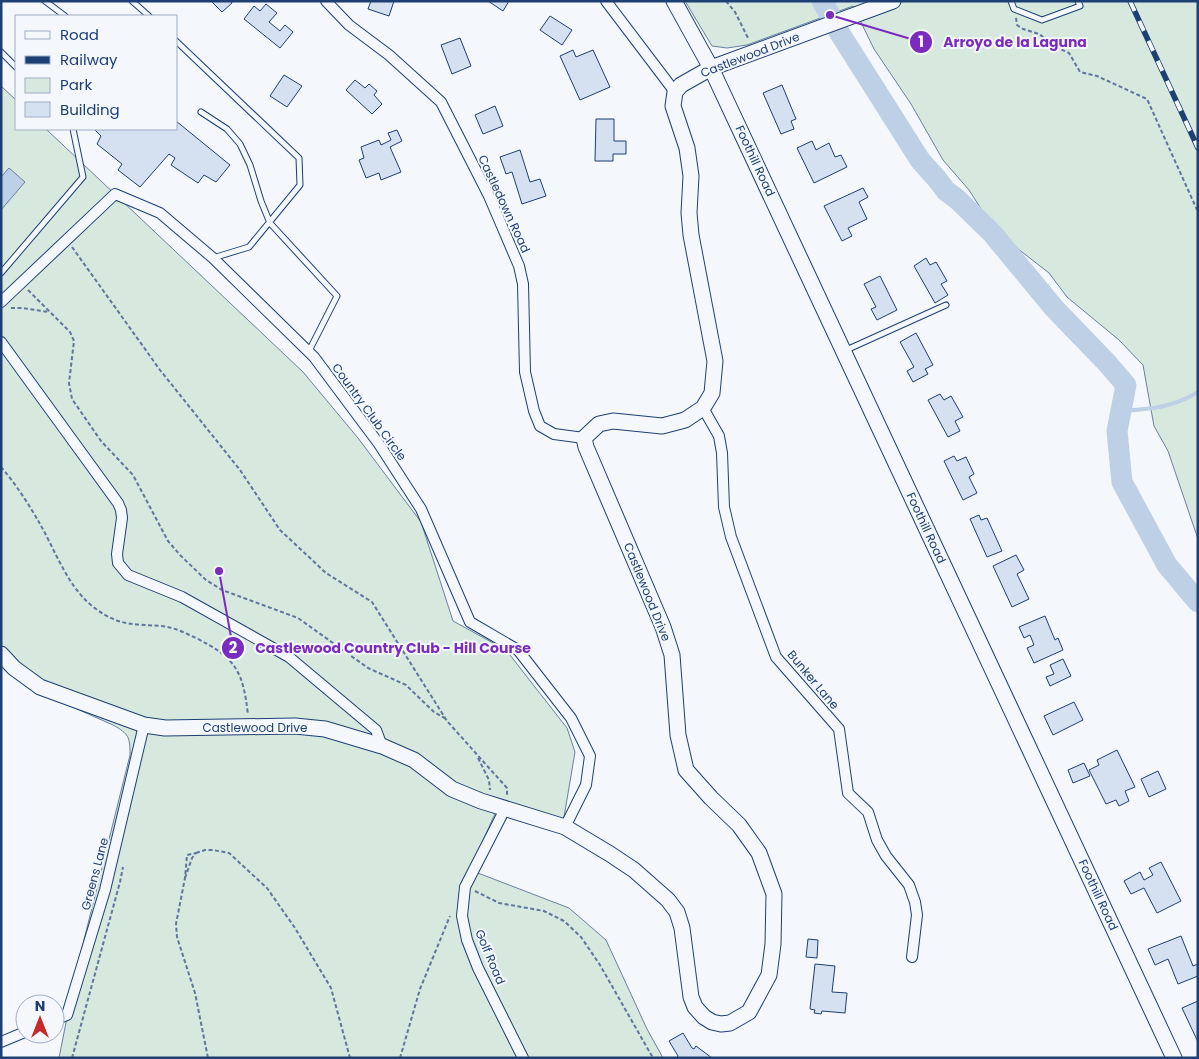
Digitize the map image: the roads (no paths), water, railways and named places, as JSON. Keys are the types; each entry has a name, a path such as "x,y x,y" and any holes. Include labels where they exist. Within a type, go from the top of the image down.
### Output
{"street":[{"name":"Castledown Road","path":"326,1 348,25 389,55 441,102 489,196 519,266 523,284 525,372 534,411 540,426 554,434 584,438"},
{"path":"584,438 599,424 613,421 662,426 685,420 703,408 712,393 715,361 691,235 689,213 691,176 687,148 673,106 675,92 606,1"},
{"name":"Foothill Road","path":"674,1 711,68 1174,1058"},
{"name":"Castlewood Drive","path":"675,92 681,85 711,68 893,1"},
{"name":"Country Club Circle","path":"5,305 20,283 115,194 160,213 213,258 309,352 379,444 421,509 470,622 518,650 571,718 590,756 586,785 565,828"},
{"path":"1,342 118,502 122,518 116,554 118,563 128,575 182,597 289,657 376,730 382,746"},
{"name":"Bunker Lane","path":"703,408 719,436 722,453 724,508 731,537 776,657 839,729 848,793 868,812 877,840 886,856 909,885 915,902 916,915 912,957"},
{"name":"Castlewood Drive","path":"1,654 14,668 40,687 144,725 165,728 294,726 326,729 382,746 414,760 452,789 565,828 634,870 668,900 677,912 682,928 691,998 695,1007 704,1017 712,1022 730,1023 749,1012 769,975 773,944 774,894 759,853 739,825 686,770 678,735 672,655 663,627 586,447 584,438"},
{"name":"Greens Lane","path":"65,1016 67,1015 105,890 144,725"},
{"name":"Golf Road","path":"500,806 466,886 462,916 467,940 478,968 523,1058"},
{"path":"1,1042 15,1036"}],"lane":[{"path":"46,1 64,15"},
{"path":"132,1 148,15"},
{"path":"1012,1 1014,9 1042,20 1080,6 1078,1"},
{"path":"178,43 299,158 300,185 250,247 213,258"},
{"path":"1,52 15,67"},
{"path":"201,112 228,129 240,144 250,165 270,223 337,296 309,352"},
{"path":"1,273 83,177 72,130"},
{"path":"844,351 946,305"}],"water":[{"path":"9,168 25,182 1,210 1,177"}],"waterway":[{"path":"822,1 830,15"},
{"path":"839,32 920,160 946,191 957,199 992,233 1054,308 1126,385 1117,431 1122,482 1167,565 1198,602"},
{"path":"1121,411 1170,405 1198,392"}],"railway":[{"path":"1130,1 1198,148"}],"place":[{"name":"Arroyo de la Laguna","path":"830,15"},
{"name":"Castlewood Country Club - Hill Course","path":"219,571"}]}
